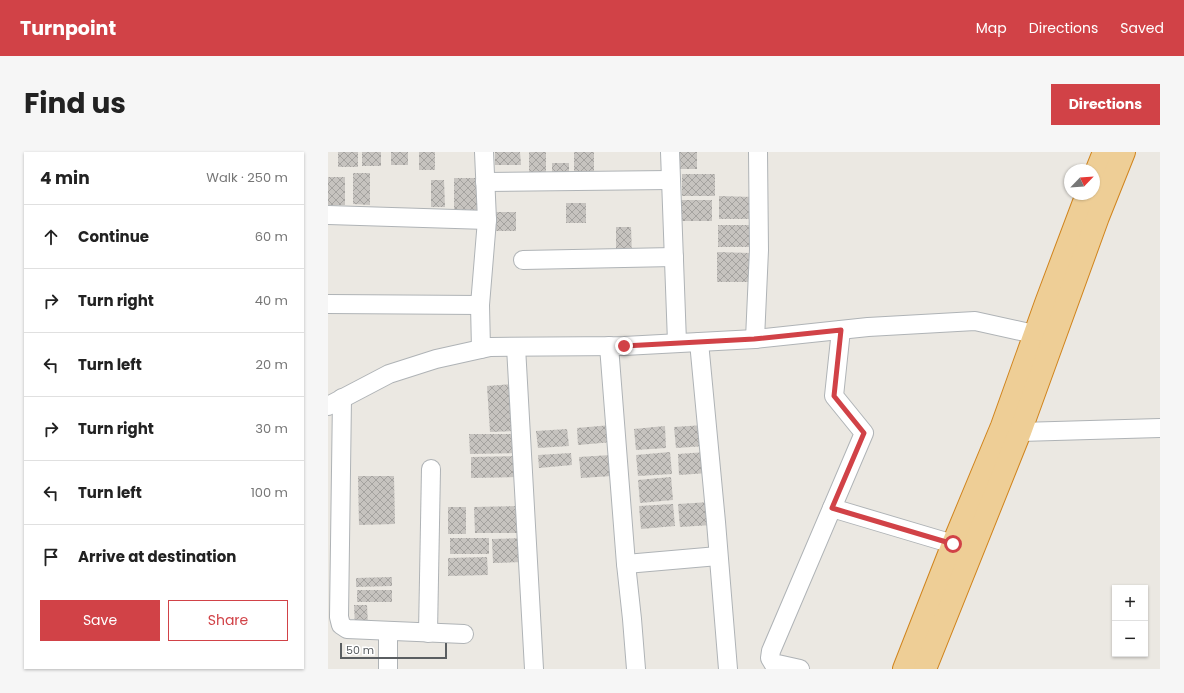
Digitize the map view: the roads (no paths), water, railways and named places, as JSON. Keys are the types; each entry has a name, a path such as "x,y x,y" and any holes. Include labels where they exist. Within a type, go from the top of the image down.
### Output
{"highway":[{"path":"1099,164 1104,152"},
{"path":"904,669 953,544 1002,426 1034,334 1055,306 1098,217 1124,152"},
{"path":"925,669 1020,432 1085,200"}],"street":[{"path":"481,349 480,305 487,220 484,152"},
{"path":"670,152 677,342"},
{"path":"754,339 759,250 758,152"},
{"path":"485,182 670,180"},
{"path":"328,216 487,220"},
{"path":"523,260 674,257"},
{"path":"328,304 480,305"},
{"path":"464,634 347,629 341,625 334,590 335,402 389,374 436,359 490,347 609,346 699,342 975,321 1034,334"},
{"path":"800,669 773,664 770,658 771,651 864,433 834,396 841,330"},
{"path":"699,342 728,669"},
{"path":"609,346 626,564 636,669"},
{"path":"516,347 534,669"},
{"path":"1020,432 1160,428"},
{"path":"428,633 431,469"},
{"path":"832,508 953,544"},
{"path":"626,564 718,556"},
{"path":"388,631 388,669"}]}
